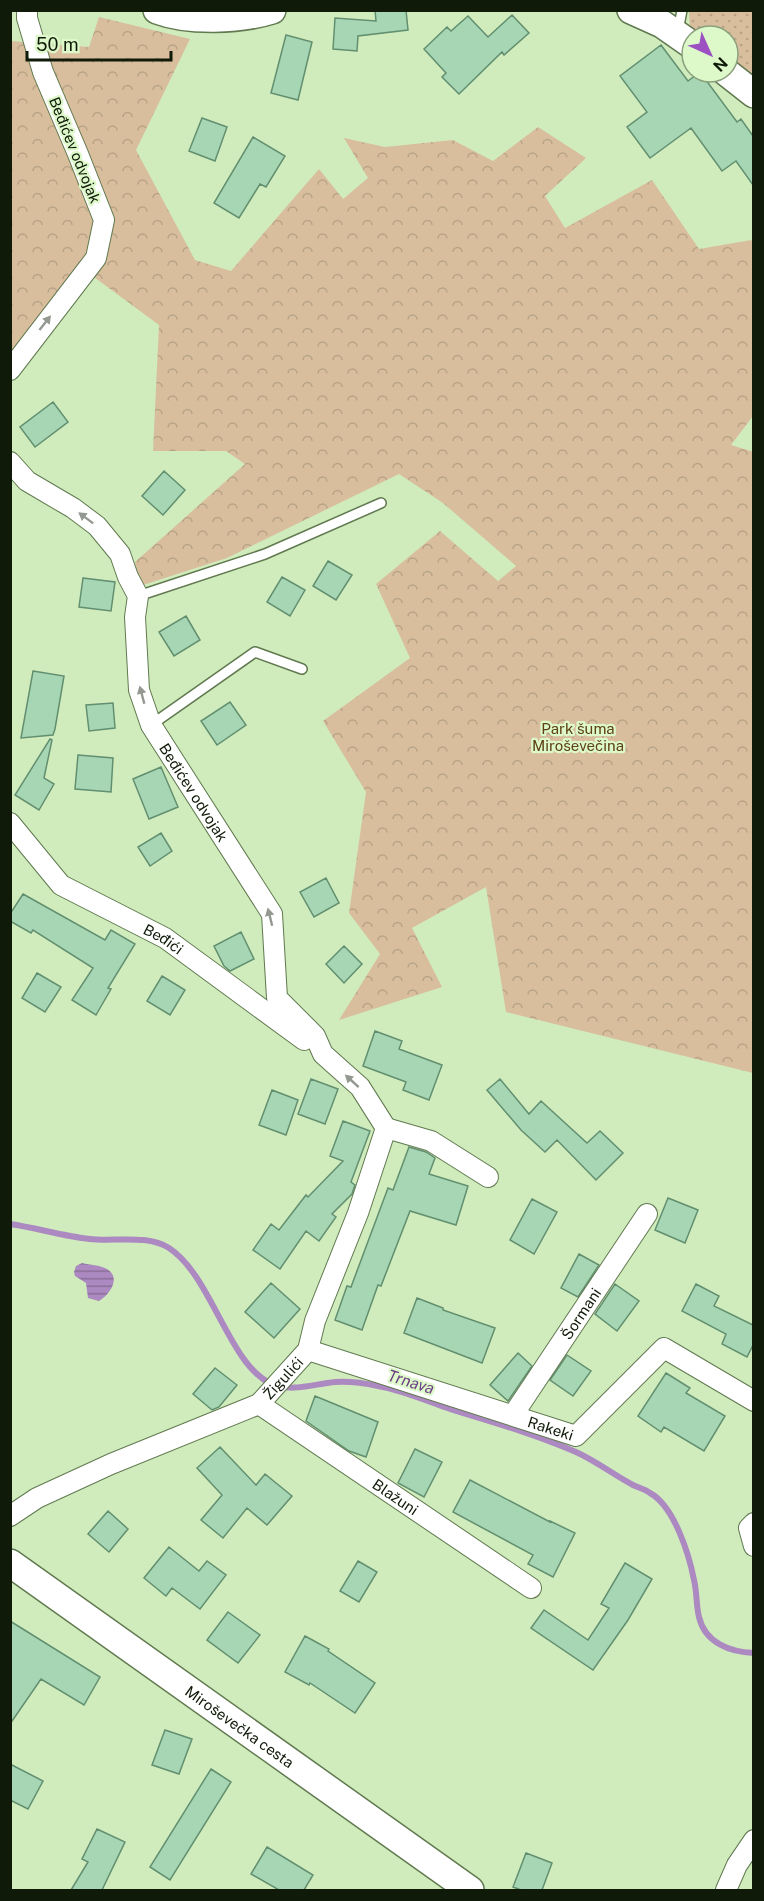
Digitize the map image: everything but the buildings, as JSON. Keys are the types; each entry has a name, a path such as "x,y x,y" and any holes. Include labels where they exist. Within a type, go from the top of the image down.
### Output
{"main road":[{"path":"157,10 166,14 194,17 233,17 260,14 272,10"},
{"path":"631,10 680,28"},
{"path":"740,83 753,94"},
{"name":"Miroševečka cesta","path":"10,1563 470,1890"}],"street":[{"name":"Beđićev odvojak","path":"10,370 96,258 104,220 43,72 27,18 27,10"},
{"path":"10,462 27,481 73,508 97,526 120,554 128,578 138,596"},
{"name":"Beđićev odvojak","path":"138,596 135,617 139,690 151,725 272,914 277,998 315,1036 323,1054 360,1087 386,1128"},
{"name":"Beđići","path":"10,824 61,885 165,938 323,1054"},
{"path":"386,1128 431,1141 488,1177"},
{"name":"Žigulići","path":"10,1516 37,1498 111,1464 262,1401 308,1350 315,1321 358,1213 386,1128"},
{"name":"Šormani","path":"513,1414 647,1214"},
{"name":"Rakeki","path":"308,1350 576,1436 664,1348 753,1401"},
{"name":"Blažuni","path":"262,1401 531,1588"},
{"path":"753,1522 749,1527 753,1546"},
{"path":"726,1890 753,1840"}],"lane":[{"path":"138,596 265,554 381,503"},
{"path":"151,725 255,652 302,669"}],"green space":[{"path":"689,11 753,11 753,83 740,73 740,24 690,24"},
{"name":"Park šuma Miroševečina","path":"99,17 190,39 136,150 195,260 231,271 319,169 343,199 368,178 344,138 385,147 453,140 493,161 538,127 586,158 545,196 565,228 652,180 699,249 751,240 754,243 753,416 731,445 754,452 753,1073 506,1012 486,887 412,928 442,987 339,1020 380,954 349,913 366,792 323,721 410,658 376,584 440,531 498,581 516,566 443,503 399,474 227,558 140,586 135,562 245,464 226,451 153,451 159,325 79,266 11,355 11,41 89,47"}],"shaded area":[{"path":"82,1263 107,1269 113,1277 114,1281 110,1291 99,1301 88,1298 86,1283 75,1276 76,1266"}],"waterway":[{"name":"Trnava","path":"10,1224 90,1239 151,1241 169,1248 184,1261 197,1278 243,1358 256,1373 270,1383 294,1388 351,1382 396,1390 561,1446 648,1492 659,1499 666,1508 684,1544 692,1569 697,1608 702,1626 713,1640 720,1644 736,1651 754,1653"}]}
